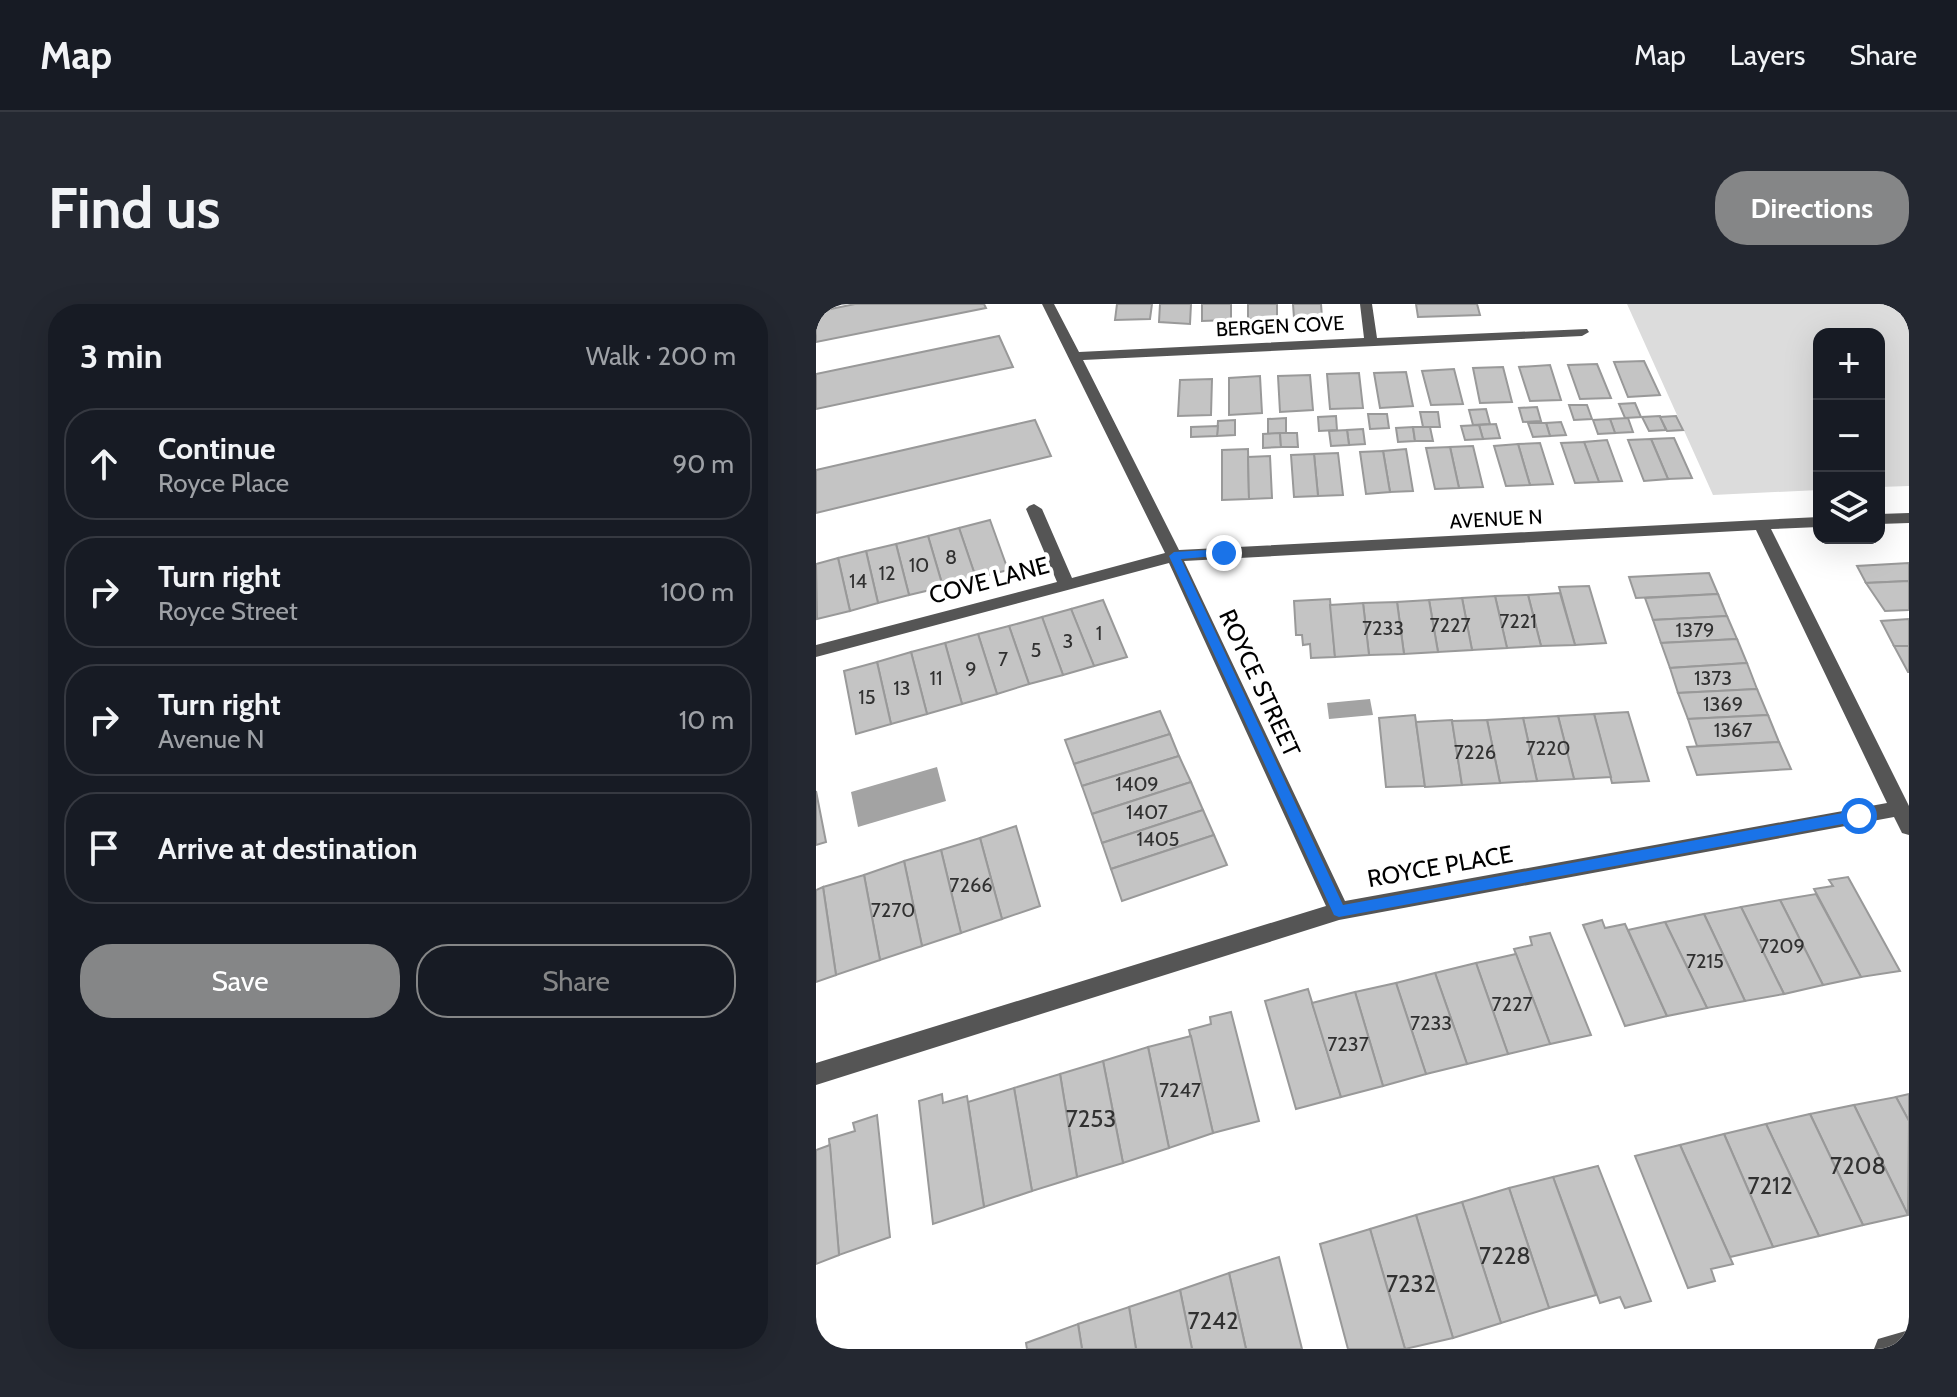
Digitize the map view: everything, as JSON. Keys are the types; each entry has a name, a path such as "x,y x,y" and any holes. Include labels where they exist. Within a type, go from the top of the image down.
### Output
{"street":[{"name":"ROYCE STREET","path":"1048,304 1077,356 1174,556 1339,911"},
{"path":"1366,304 1371,342"},
{"name":"BERGEN COVE","path":"1077,356 1582,332"},
{"path":"1034,509 1066,584"},
{"path":"1885,519 1909,518"},
{"name":"AVENUE N","path":"1174,556 1813,522"},
{"path":"1761,525 1904,817"},
{"name":"COVE LANE","path":"816,651 1174,556"},
{"name":"ROYCE PLACE","path":"816,1074 1339,911 1904,817"},
{"path":"1888,1349 1909,1344"}],"shaded area":[{"path":"1627,304 1909,304 1909,486 1885,487 1885,328 1813,328 1813,490 1713,495"},
{"path":"1370,699 1373,715 1329,719 1327,703"},
{"path":"937,767 946,801 858,827 851,792"}],"building":[{"path":"855,304 984,304 986,308 816,342 816,312"},
{"path":"1117,304 1152,304 1150,319 1115,320"},
{"path":"1160,304 1191,304 1190,324 1159,322"},
{"path":"1202,304 1231,304 1231,320 1202,321"},
{"path":"1248,304 1277,304 1277,318 1248,319"},
{"path":"1293,304 1321,304 1322,317 1294,318"},
{"path":"1416,304 1477,304 1480,315 1418,317"},
{"path":"999,336 1013,367 816,409 816,374"},
{"path":"1644,361 1660,395 1628,397 1614,362"},
{"path":"1597,364 1611,398 1580,399 1568,365"},
{"path":"1550,365 1561,400 1530,401 1519,367"},
{"path":"1503,367 1512,402 1480,403 1473,368"},
{"path":"1454,369 1463,404 1431,405 1422,371"},
{"path":"1406,372 1413,406 1380,408 1374,373"},
{"path":"1359,373 1363,408 1330,409 1327,374"},
{"path":"1310,375 1313,410 1280,412 1278,376"},
{"path":"1260,376 1262,413 1229,415 1229,378"},
{"path":"1212,379 1211,415 1178,416 1180,380"},
{"path":"1635,403 1641,417 1625,418 1619,404"},
{"path":"1569,405 1587,405 1592,419 1574,420"},
{"path":"1537,407 1541,421 1523,422 1519,408"},
{"path":"1486,409 1490,424 1473,425 1469,410"},
{"path":"1420,412 1438,412 1440,427 1423,427"},
{"path":"1368,414 1387,414 1389,428 1370,429"},
{"path":"1336,416 1337,430 1319,431 1318,417"},
{"path":"1660,416 1666,430 1649,431 1642,417"},
{"path":"1676,416 1683,430 1667,431 1660,417"},
{"path":"1286,418 1286,433 1268,434 1268,419"},
{"path":"1628,418 1633,432 1615,433 1610,419"},
{"path":"1610,419 1615,433 1598,434 1593,420"},
{"path":"1035,420 1051,456 816,513 816,470"},
{"path":"1235,420 1235,435 1217,436 1218,421"},
{"path":"1561,422 1566,435 1550,436 1546,423"},
{"path":"1528,423 1546,423 1550,436 1533,437"},
{"path":"1496,424 1500,438 1483,439 1479,425"},
{"path":"1479,425 1483,439 1465,440 1461,426"},
{"path":"1218,426 1217,436 1191,437 1191,427"},
{"path":"1413,427 1415,441 1398,442 1396,428"},
{"path":"1413,427 1430,427 1433,441 1415,441"},
{"path":"1363,429 1365,444 1349,445 1347,430"},
{"path":"1347,430 1349,445 1331,446 1329,431"},
{"path":"1280,433 1281,447 1263,448 1263,434"},
{"path":"1280,433 1297,433 1298,447 1281,447"},
{"path":"1674,438 1692,478 1668,479 1651,439"},
{"path":"1651,439 1668,479 1644,481 1628,440"},
{"path":"1607,440 1622,481 1599,482 1584,442"},
{"path":"1584,442 1599,482 1575,483 1561,443"},
{"path":"1540,443 1553,484 1530,485 1518,444"},
{"path":"1518,444 1530,485 1506,486 1494,446"},
{"path":"1473,446 1483,487 1459,488 1450,447"},
{"path":"1450,447 1459,488 1435,489 1426,448"},
{"path":"1248,449 1249,499 1222,500 1222,450"},
{"path":"1406,449 1413,491 1390,492 1383,451"},
{"path":"1383,451 1390,492 1366,494 1360,452"},
{"path":"1338,453 1343,495 1318,496 1314,454"},
{"path":"1314,454 1318,496 1294,497 1291,455"},
{"path":"1270,456 1272,498 1249,499 1248,457"},
{"path":"990,520 1008,570 976,578 959,528"},
{"path":"959,528 976,578 943,587 928,536"},
{"path":"928,536 943,587 909,595 896,544"},
{"path":"896,544 909,595 878,603 866,551"},
{"path":"866,551 878,603 850,611 838,558"},
{"path":"838,558 850,611 817,619 816,564"},
{"path":"1909,563 1909,581 1866,583 1857,566"},
{"path":"1709,573 1718,594 1636,598 1629,577"},
{"path":"1909,581 1909,610 1885,611 1866,583"},
{"path":"1589,586 1606,643 1575,645 1559,587"},
{"path":"1560,593 1575,645 1541,646 1528,595"},
{"path":"1718,594 1727,616 1653,620 1645,598"},
{"path":"1528,595 1541,646 1507,648 1495,596"},
{"path":"1495,596 1507,648 1472,650 1462,598"},
{"path":"1462,598 1472,650 1438,652 1429,600"},
{"path":"1330,599 1335,657 1311,658 1310,644 1303,645 1302,635 1296,635 1294,601"},
{"path":"1103,600 1127,657 1094,666 1071,609"},
{"path":"1429,600 1438,652 1404,654 1397,602"},
{"path":"1397,602 1404,654 1369,655 1363,603"},
{"path":"1363,603 1369,655 1335,657 1330,605"},
{"path":"1071,609 1094,666 1063,675 1042,617"},
{"path":"1727,616 1737,639 1661,643 1653,620"},
{"path":"1042,617 1063,675 1029,684 1009,626"},
{"path":"1909,619 1909,646 1894,646 1881,621"},
{"path":"1009,626 1029,684 997,694 978,634"},
{"path":"978,634 997,694 962,704 945,643"},
{"path":"1737,639 1747,663 1670,668 1661,643"},
{"path":"945,643 962,704 927,714 911,652"},
{"path":"1894,646 1909,646 1909,672 1908,672"},
{"path":"911,652 927,714 891,724 877,662"},
{"path":"877,662 891,724 856,734 844,671"},
{"path":"1747,663 1757,689 1678,693 1670,668"},
{"path":"1757,689 1768,715 1688,719 1678,693"},
{"path":"1160,711 1170,734 1074,764 1065,740"},
{"path":"1628,712 1649,781 1612,783 1594,714"},
{"path":"1594,714 1611,777 1574,779 1558,716"},
{"path":"1415,715 1425,786 1386,787 1379,718"},
{"path":"1768,715 1779,742 1697,746 1688,719"},
{"path":"1558,716 1574,779 1537,781 1523,718"},
{"path":"1523,718 1537,781 1500,783 1487,720"},
{"path":"1452,720 1462,785 1425,787 1416,722"},
{"path":"1487,720 1500,783 1462,785 1452,721"},
{"path":"1170,734 1179,756 1082,786 1074,764"},
{"path":"1779,742 1791,769 1697,775 1687,747"},
{"path":"1179,756 1191,782 1092,814 1082,786"},
{"path":"1191,782 1203,810 1102,843 1092,814"},
{"path":"816,791 826,842 816,845"},
{"path":"1203,810 1214,835 1111,869 1102,843"},
{"path":"1016,826 1040,906 1002,919 980,838"},
{"path":"1214,835 1227,865 1122,901 1111,869"},
{"path":"980,838 1002,919 961,933 941,850"},
{"path":"941,850 961,933 922,946 904,861"},
{"path":"904,861 922,946 880,960 864,875"},
{"path":"864,875 880,960 836,975 823,887"},
{"path":"1848,877 1900,971 1861,977 1814,889 1833,886 1829,880"},
{"path":"823,887 836,975 816,982 816,890"},
{"path":"1816,894 1861,977 1823,985 1780,900"},
{"path":"1780,900 1823,985 1784,994 1741,907"},
{"path":"1741,907 1784,994 1745,1001 1704,914"},
{"path":"1704,914 1745,1001 1707,1008 1665,922"},
{"path":"1602,920 1605,928 1625,924 1667,1016 1625,1026 1583,925"},
{"path":"1665,922 1707,1008 1667,1016 1628,930"},
{"path":"1550,933 1591,1035 1550,1044 1514,949 1532,945 1530,937"},
{"path":"1516,954 1550,1044 1508,1054 1476,963"},
{"path":"1476,963 1508,1054 1467,1064 1435,973"},
{"path":"1435,973 1467,1064 1426,1074 1396,983"},
{"path":"1396,983 1426,1074 1383,1086 1355,992"},
{"path":"1308,989 1341,1097 1296,1109 1265,1001"},
{"path":"1355,992 1383,1086 1341,1097 1312,1003"},
{"path":"1231,1012 1259,1121 1213,1133 1189,1030 1211,1024 1210,1017"},
{"path":"1191,1036 1213,1133 1169,1148 1148,1047"},
{"path":"1148,1047 1169,1148 1123,1163 1103,1061"},
{"path":"1103,1061 1123,1163 1077,1177 1060,1074"},
{"path":"1060,1074 1077,1177 1032,1191 1014,1088"},
{"path":"1014,1088 1032,1191 984,1207 968,1102"},
{"path":"942,1094 943,1103 967,1096 984,1207 933,1224 919,1101"},
{"path":"1909,1094 1909,1121 1896,1097"},
{"path":"1896,1097 1909,1121 1908,1215 1854,1105"},
{"path":"1854,1105 1908,1215 1863,1225 1810,1114"},
{"path":"1810,1114 1863,1225 1819,1236 1766,1124"},
{"path":"877,1115 890,1237 839,1255 829,1139 855,1131 853,1123"},
{"path":"1766,1124 1819,1236 1773,1247 1724,1134"},
{"path":"1724,1134 1773,1247 1730,1257 1680,1145"},
{"path":"830,1145 839,1255 816,1264 816,1150"},
{"path":"1680,1145 1733,1264 1711,1269 1715,1281 1688,1288 1635,1156"},
{"path":"1598,1166 1651,1301 1625,1308 1620,1297 1600,1303 1553,1177"},
{"path":"1553,1177 1596,1295 1549,1308 1509,1188"},
{"path":"1509,1188 1549,1308 1501,1323 1462,1202"},
{"path":"1462,1202 1501,1323 1453,1338 1416,1215"},
{"path":"1416,1215 1453,1338 1405,1349 1370,1229"},
{"path":"1370,1229 1405,1349 1348,1349 1320,1244"},
{"path":"1279,1257 1302,1349 1246,1349 1229,1273"},
{"path":"1229,1273 1246,1349 1192,1349 1180,1290"},
{"path":"1180,1290 1192,1349 1136,1349 1129,1307"},
{"path":"1129,1307 1136,1349 1082,1349 1078,1324"},
{"path":"1078,1324 1082,1349 1027,1349 1026,1343"}],"route":[{"path":"1224,553 1174,556 1339,911 1859,816"}]}
